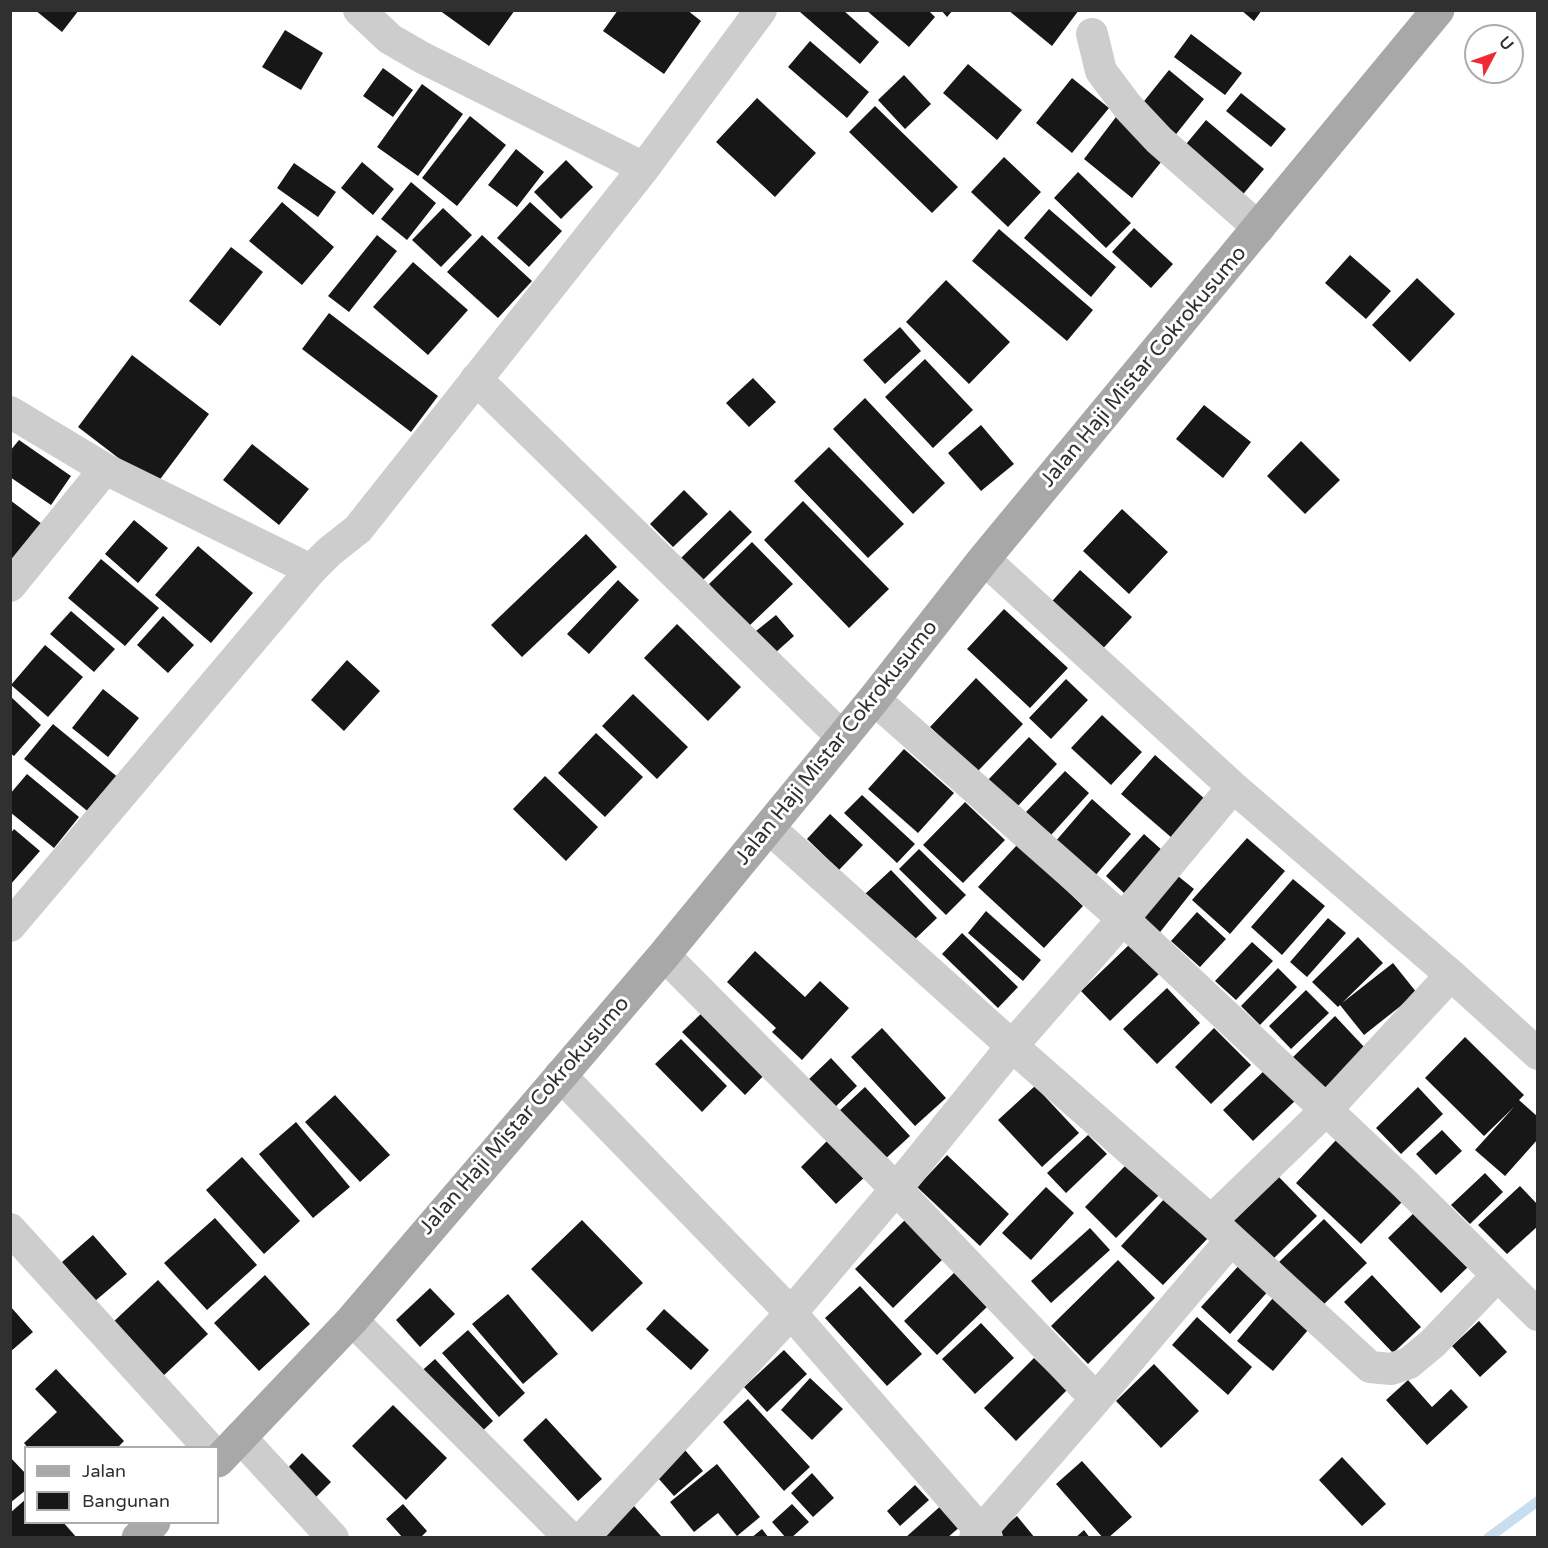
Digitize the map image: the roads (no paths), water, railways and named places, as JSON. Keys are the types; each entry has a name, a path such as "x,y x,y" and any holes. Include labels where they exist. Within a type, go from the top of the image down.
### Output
{"main road":[{"name":"Jalan Haji Mistar Cokrokusumo","path":"221,1452 351,1320 664,955 843,738 984,559 1438,10"},
{"path":"138,1538 152,1524"}],"street":[{"path":"359,10 390,39 423,58 644,168"},
{"path":"10,926 311,570 358,529 644,168 761,10"},
{"path":"1092,34 1101,71 1128,107 1159,140 1259,228"},
{"path":"476,379 843,738"},
{"path":"10,412 105,470 311,570"},
{"path":"10,586 105,470"},
{"path":"984,559 1233,787 1451,975 1538,1054"},
{"path":"874,699 1123,919 1404,1183 1538,1315"},
{"path":"583,1538 792,1313 897,1189 1012,1046 1123,919 1233,787"},
{"path":"769,828 1221,1230 1370,1367 1391,1369 1409,1363 1433,1343 1497,1276"},
{"path":"664,955 897,1189 1096,1399"},
{"path":"561,1075 792,1313 981,1535 1096,1399 1221,1230 1326,1110 1451,975"},
{"path":"10,1229 215,1446"},
{"path":"351,1320 570,1538"},
{"path":"221,1452 333,1538"}],"waterway":[{"path":"1488,1538 1538,1501"}]}
